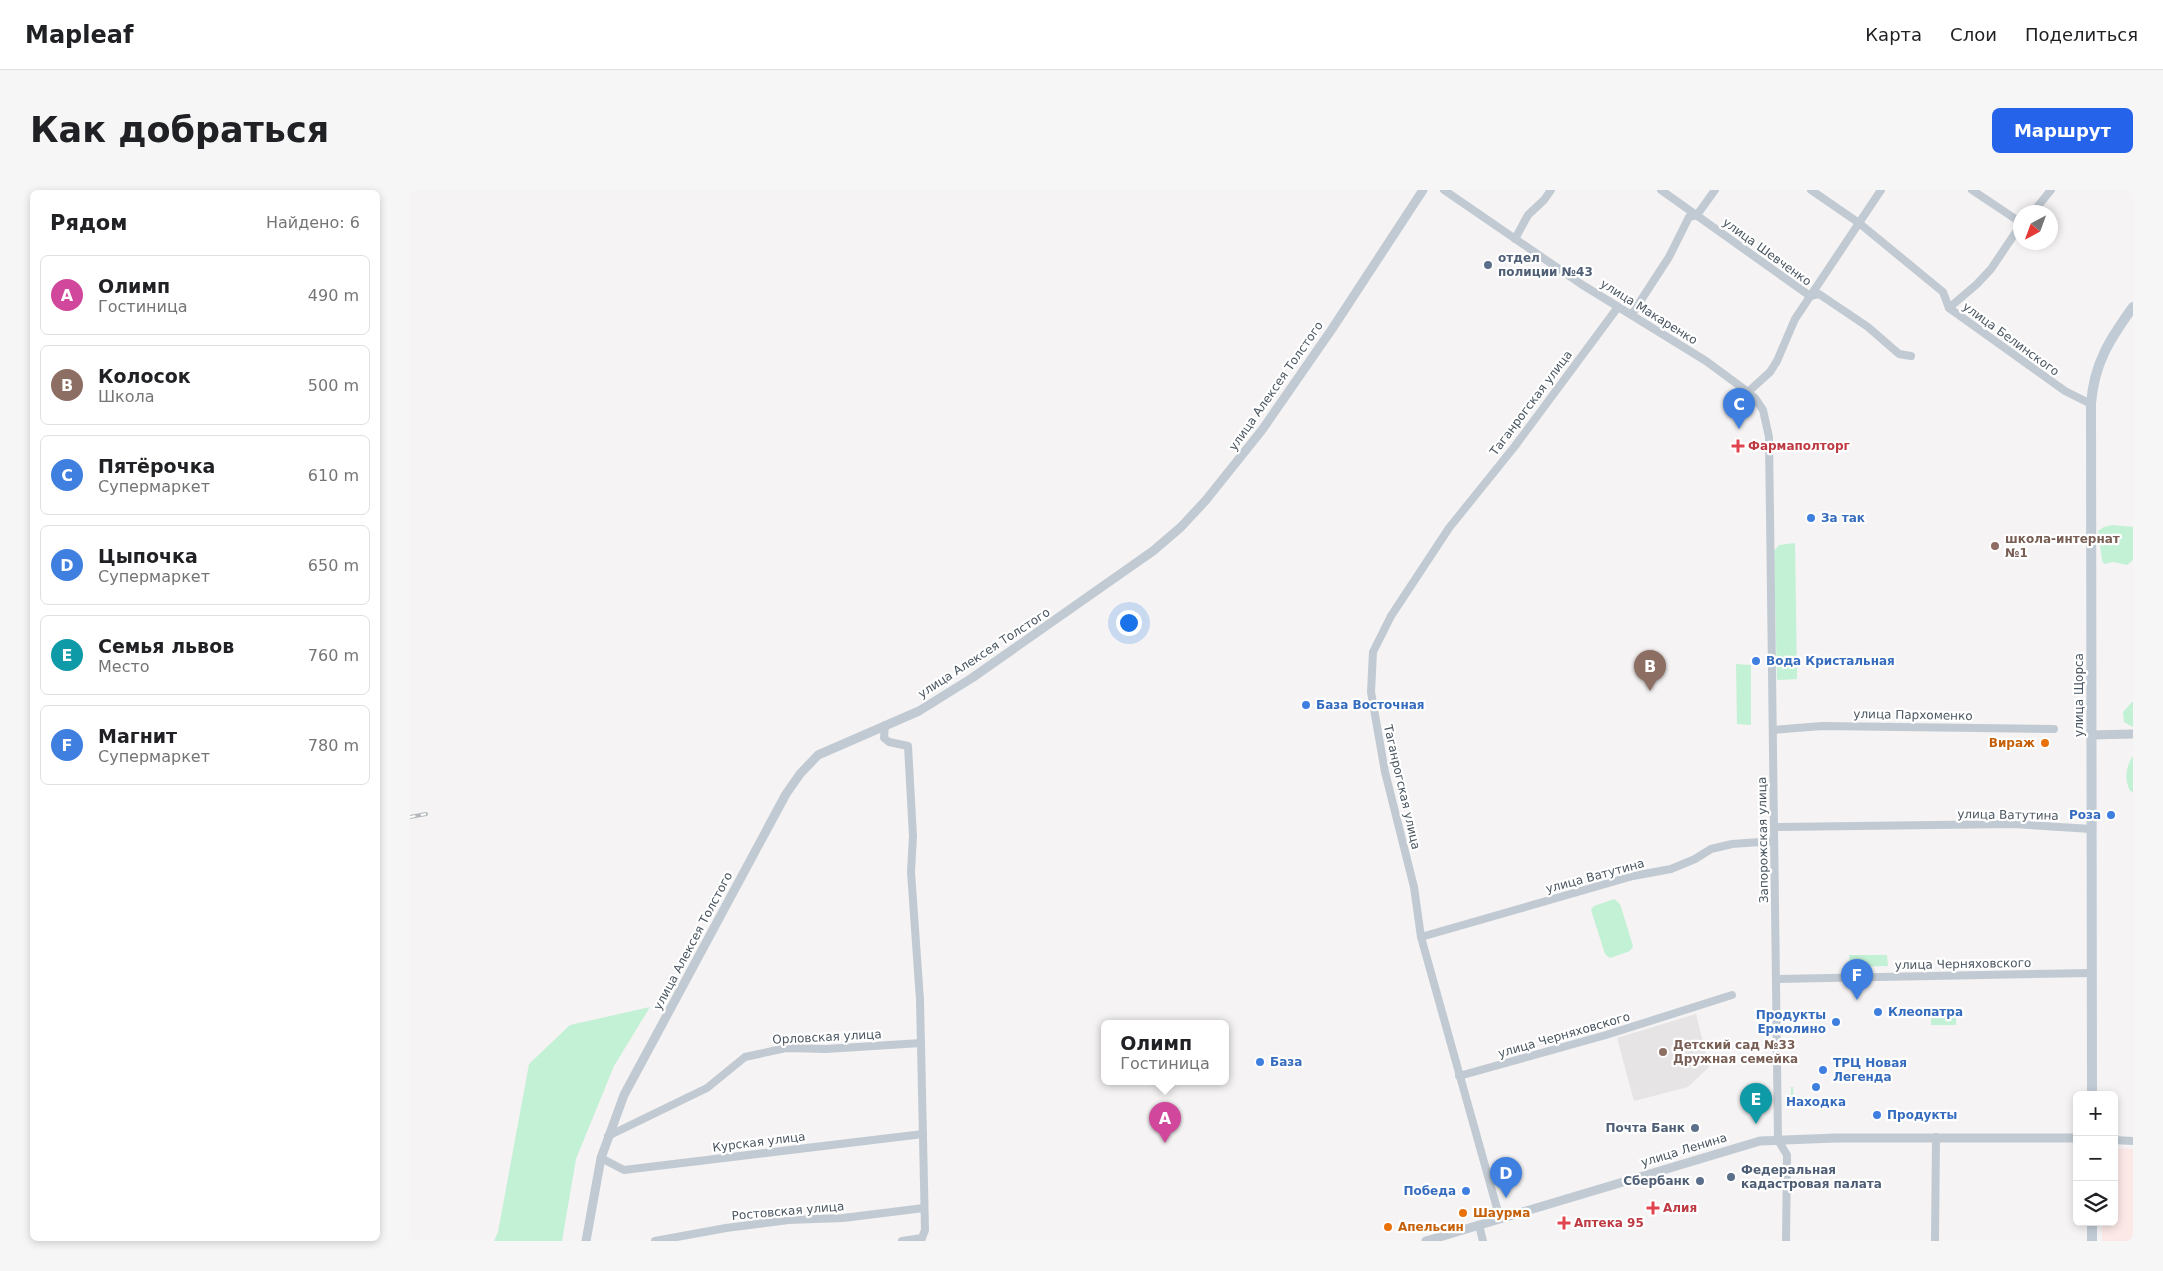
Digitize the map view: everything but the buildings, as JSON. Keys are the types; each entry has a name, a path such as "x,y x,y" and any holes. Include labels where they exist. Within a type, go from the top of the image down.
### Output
{"main road":[{"name":"улица Щорса","path":"2092,1091 2091,404 2095,373 2099,361 2133,307"},
{"path":"2092,1226 2092,1241"}],"street":[{"name":"улица Алексея Толстого","path":"586,1241 601,1158 624,1095 786,794 800,774 818,755 930,704 1027,640 1153,551 1194,514 1235,466 1262,430 1332,329 1423,190"},
{"name":"улица Макаренко","path":"1444,190 1515,240 1706,361 1748,392 1755,398 1763,410 1768,437"},
{"path":"1515,240 1528,215 1544,200 1551,190"},
{"name":"улица Шевченко","path":"1661,190 1810,296 1819,294 1868,326 1900,354 1911,356"},
{"path":"1632,314 1669,257 1689,218 1697,215 1715,190"},
{"name":"улица Белинского","path":"1811,190 1859,222 1943,292 1949,308 2065,391 2091,404"},
{"path":"1748,392 1770,372 1777,361 1795,319 1881,190"},
{"path":"1972,190 2013,217"},
{"path":"2039,205 2051,190"},
{"path":"1949,308 1991,268 2013,236"},
{"name":"Таганрогская улица","path":"1500,1219 1421,936 1414,887 1385,772 1370,692 1373,652 1391,616 1449,528 1515,446 1618,307"},
{"name":"Запорожская улица","path":"1768,437 1778,1140 1787,1155 1786,1241"},
{"path":"884,726 884,738 889,742 908,746 913,836 912,872 920,1000 925,1230 922,1238 902,1241"},
{"name":"улица Пархоменко","path":"1773,730 1822,726 2054,729"},
{"path":"2091,735 2133,734"},
{"name":"улица Ватутина","path":"1774,827 2013,824 2091,829"},
{"name":"улица Ватутина","path":"1421,936 1633,876 1671,869 1695,859 1711,848 1732,844 1774,841"},
{"name":"улица Черняховского","path":"1776,979 2091,973"},
{"name":"улица Черняховского","path":"1459,1076 1598,1038 1732,994"},
{"name":"Орловская улица","path":"608,1136 708,1088 745,1057 786,1048 826,1049 921,1043"},
{"name":"Курская улица","path":"601,1158 624,1170 923,1134"},
{"path":"1935,1241 1936,1137"},
{"name":"улица Ленина","path":"1426,1241 1760,1141 1936,1137 2073,1138"},
{"path":"2118,1140 2133,1140"},
{"name":"Ростовская улица","path":"655,1241 726,1228 779,1221 843,1218 924,1208"},
{"path":"1480,1225 1483,1241"}],"shaded area":[{"name":"Детский сад №33 Дружная семейка","path":"1696,1014 1709,1067 1688,1087 1634,1101 1617,1038"},
{"path":"2118,1148 2133,1149 2133,1241 2102,1241 2102,1226 2118,1226"}],"green space":[{"path":"2112,525 2133,527 2133,560 2127,565 2113,562 2104,564 2102,560 2098,531"},
{"path":"1795,543 1797,679 1777,680 1774,551 1779,545"},
{"path":"1736,664 1751,665 1751,725 1737,724"},
{"path":"2133,701 2133,727 2124,722 2123,712"},
{"path":"2132,757 2133,792 2128,787 2126,778 2128,765"},
{"path":"1614,899 1620,904 1633,946 1630,951 1610,958 1605,954 1591,910 1594,906"},
{"path":"1849,955 1887,955 1888,966 1850,967"},
{"path":"650,1007 614,1066 576,1159 562,1241 494,1241 498,1232 529,1064 570,1025"},
{"path":"1931,1016 1956,1016 1956,1025 1931,1025"},
{"path":"1791,1087 1793,1087 1794,1108 1786,1108 1786,1103 1791,1098"}],"railway":[{"path":"410,817 426,814"}],"place":[{"name":"отдел полиции №43","path":"1488,265"},
{"name":"Пятёрочка","path":"1739,429"},
{"name":"Фармаполторг","path":"1738,446"},
{"name":"За так","path":"1811,518"},
{"name":"школа-интернат №1","path":"1995,546"},
{"name":"Вода Кристальная","path":"1756,661"},
{"name":"Колосок","path":"1650,691"},
{"name":"База Восточная","path":"1306,705"},
{"name":"Вираж","path":"2045,743"},
{"name":"Роза","path":"2111,815"},
{"name":"Магнит","path":"1857,1000"},
{"name":"Клеопатра","path":"1878,1012"},
{"name":"Продукты Ермолино","path":"1836,1022"},
{"name":"Детский сад №33 Дружная семейка","path":"1663,1052"},
{"name":"База","path":"1260,1062"},
{"name":"ТРЦ Новая Легенда","path":"1823,1070"},
{"name":"Находка","path":"1816,1087"},
{"name":"Продукты","path":"1877,1115"},
{"name":"Семья львов","path":"1756,1124"},
{"name":"Почта Банк","path":"1695,1128"},
{"name":"Олимп","path":"1165,1143"},
{"name":"Федеральная кадастровая палата","path":"1731,1177"},
{"name":"Сбербанк","path":"1700,1181"},
{"name":"Победа","path":"1466,1191"},
{"name":"Цыпочка","path":"1506,1198"},
{"name":"Алия","path":"1653,1208"},
{"name":"Шаурма","path":"1463,1213"},
{"name":"Аптека 95","path":"1564,1223"},
{"name":"Апельсин","path":"1388,1227"}]}
